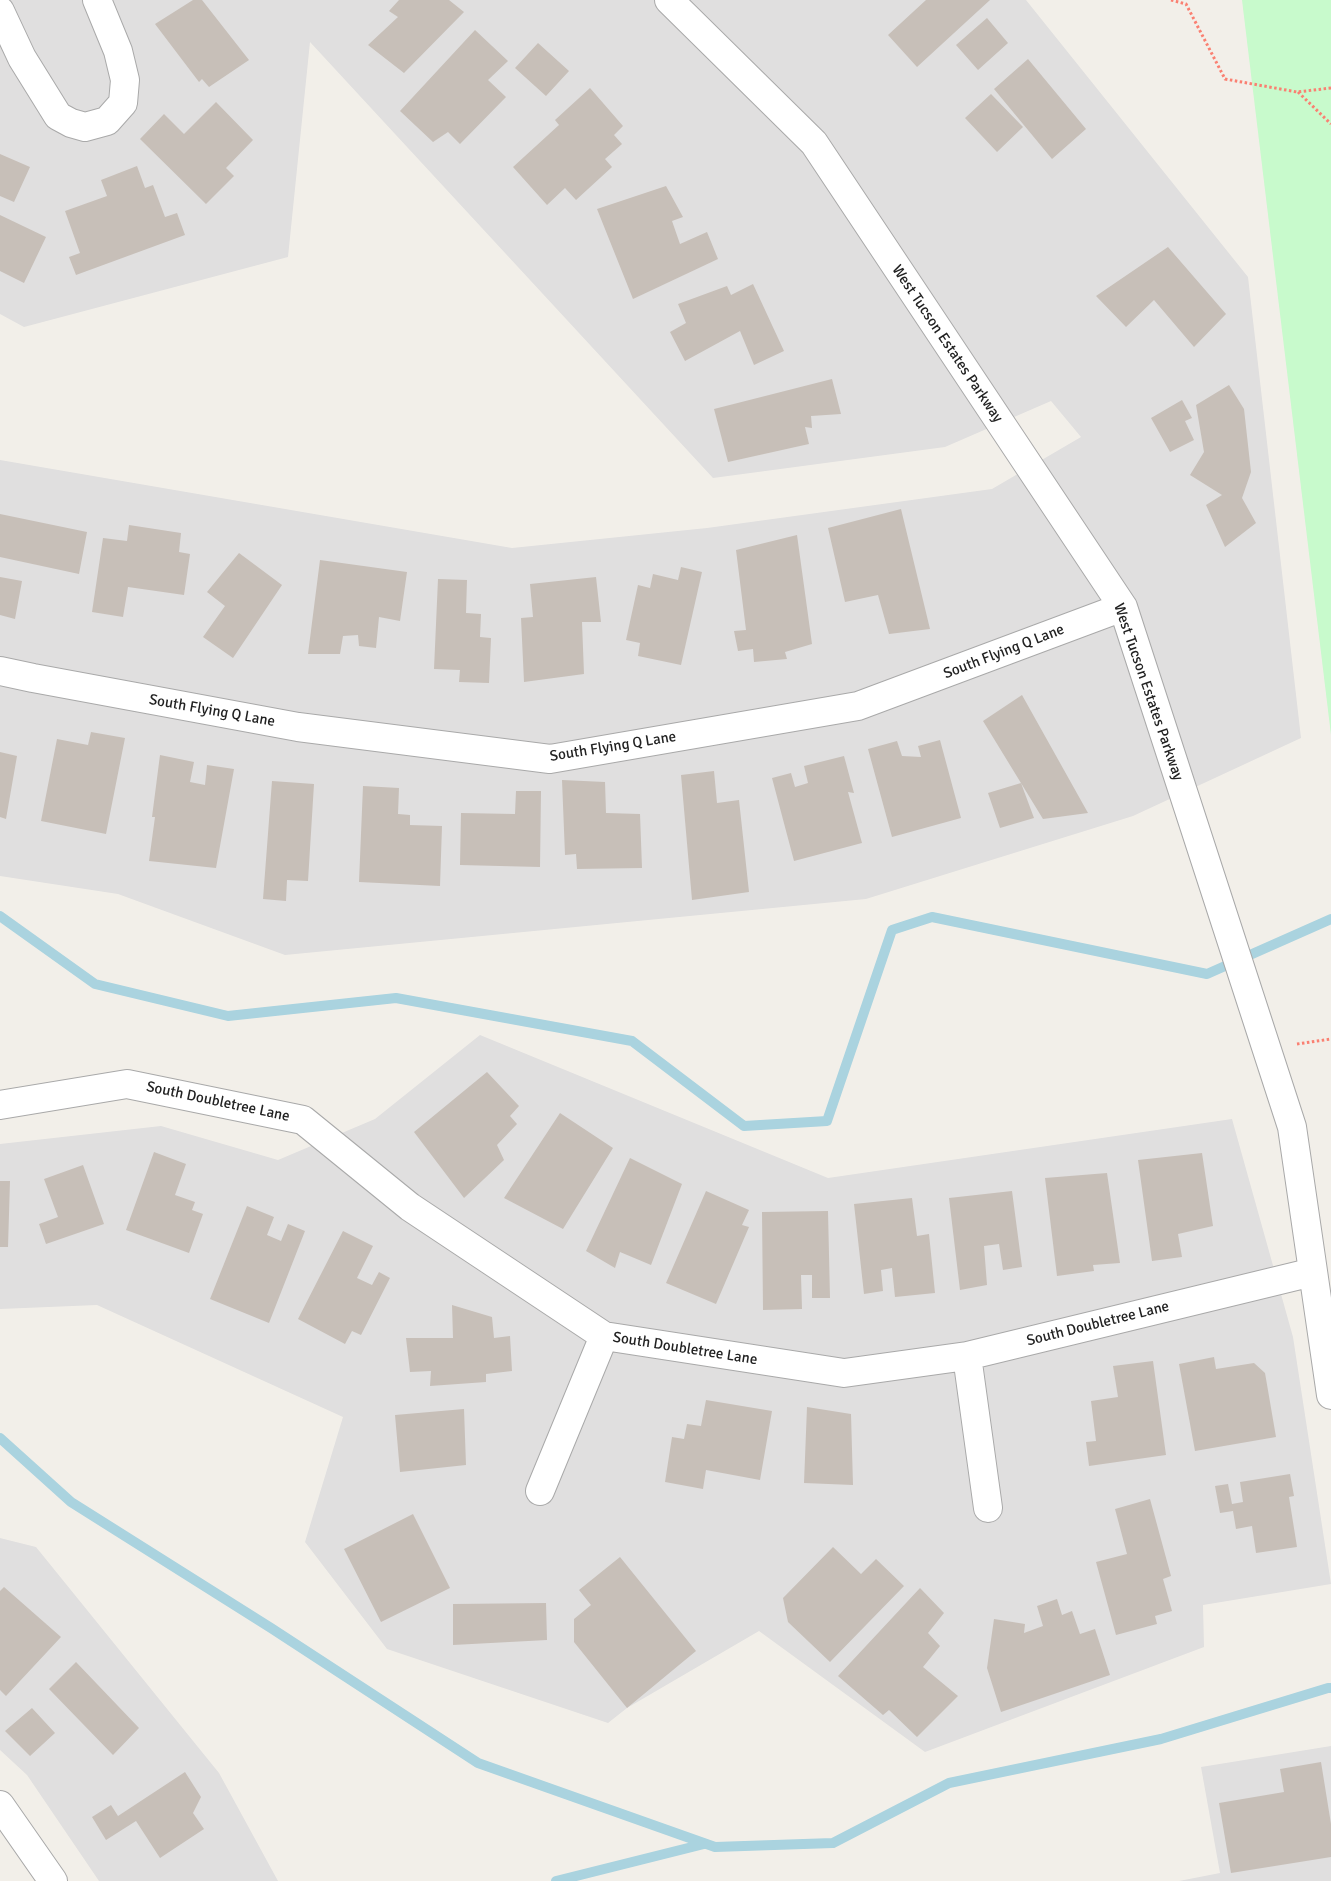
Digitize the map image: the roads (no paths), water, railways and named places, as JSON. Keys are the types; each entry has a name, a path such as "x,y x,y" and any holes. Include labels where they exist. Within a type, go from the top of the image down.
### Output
{"street":[{"path":"0,11 22,58 58,116 71,123 85,127 107,121 123,103 125,80 118,51 97,0"},
{"name":"West Tucson Estates Parkway","path":"669,0 814,143 1122,608 1292,1127 1331,1395"},
{"name":"South Flying Q Lane","path":"0,671 298,727 550,759 858,706 1122,608"},
{"name":"South Doubletree Lane","path":"0,1105 127,1084 303,1120 410,1207 604,1336 844,1374 967,1356 1314,1272"},
{"path":"540,1491 604,1336"},
{"path":"967,1356 988,1508"},
{"path":"0,1805 53,1881"}],"waterway":[{"path":"0,916 95,984 228,1016 396,998 632,1041 744,1126 827,1121 892,930 932,917 1207,974 1331,919"},
{"path":"0,1438 71,1502 271,1628 478,1763 715,1847 833,1843 949,1783 1161,1739 1331,1688"},
{"path":"556,1881 704,1844"}]}
